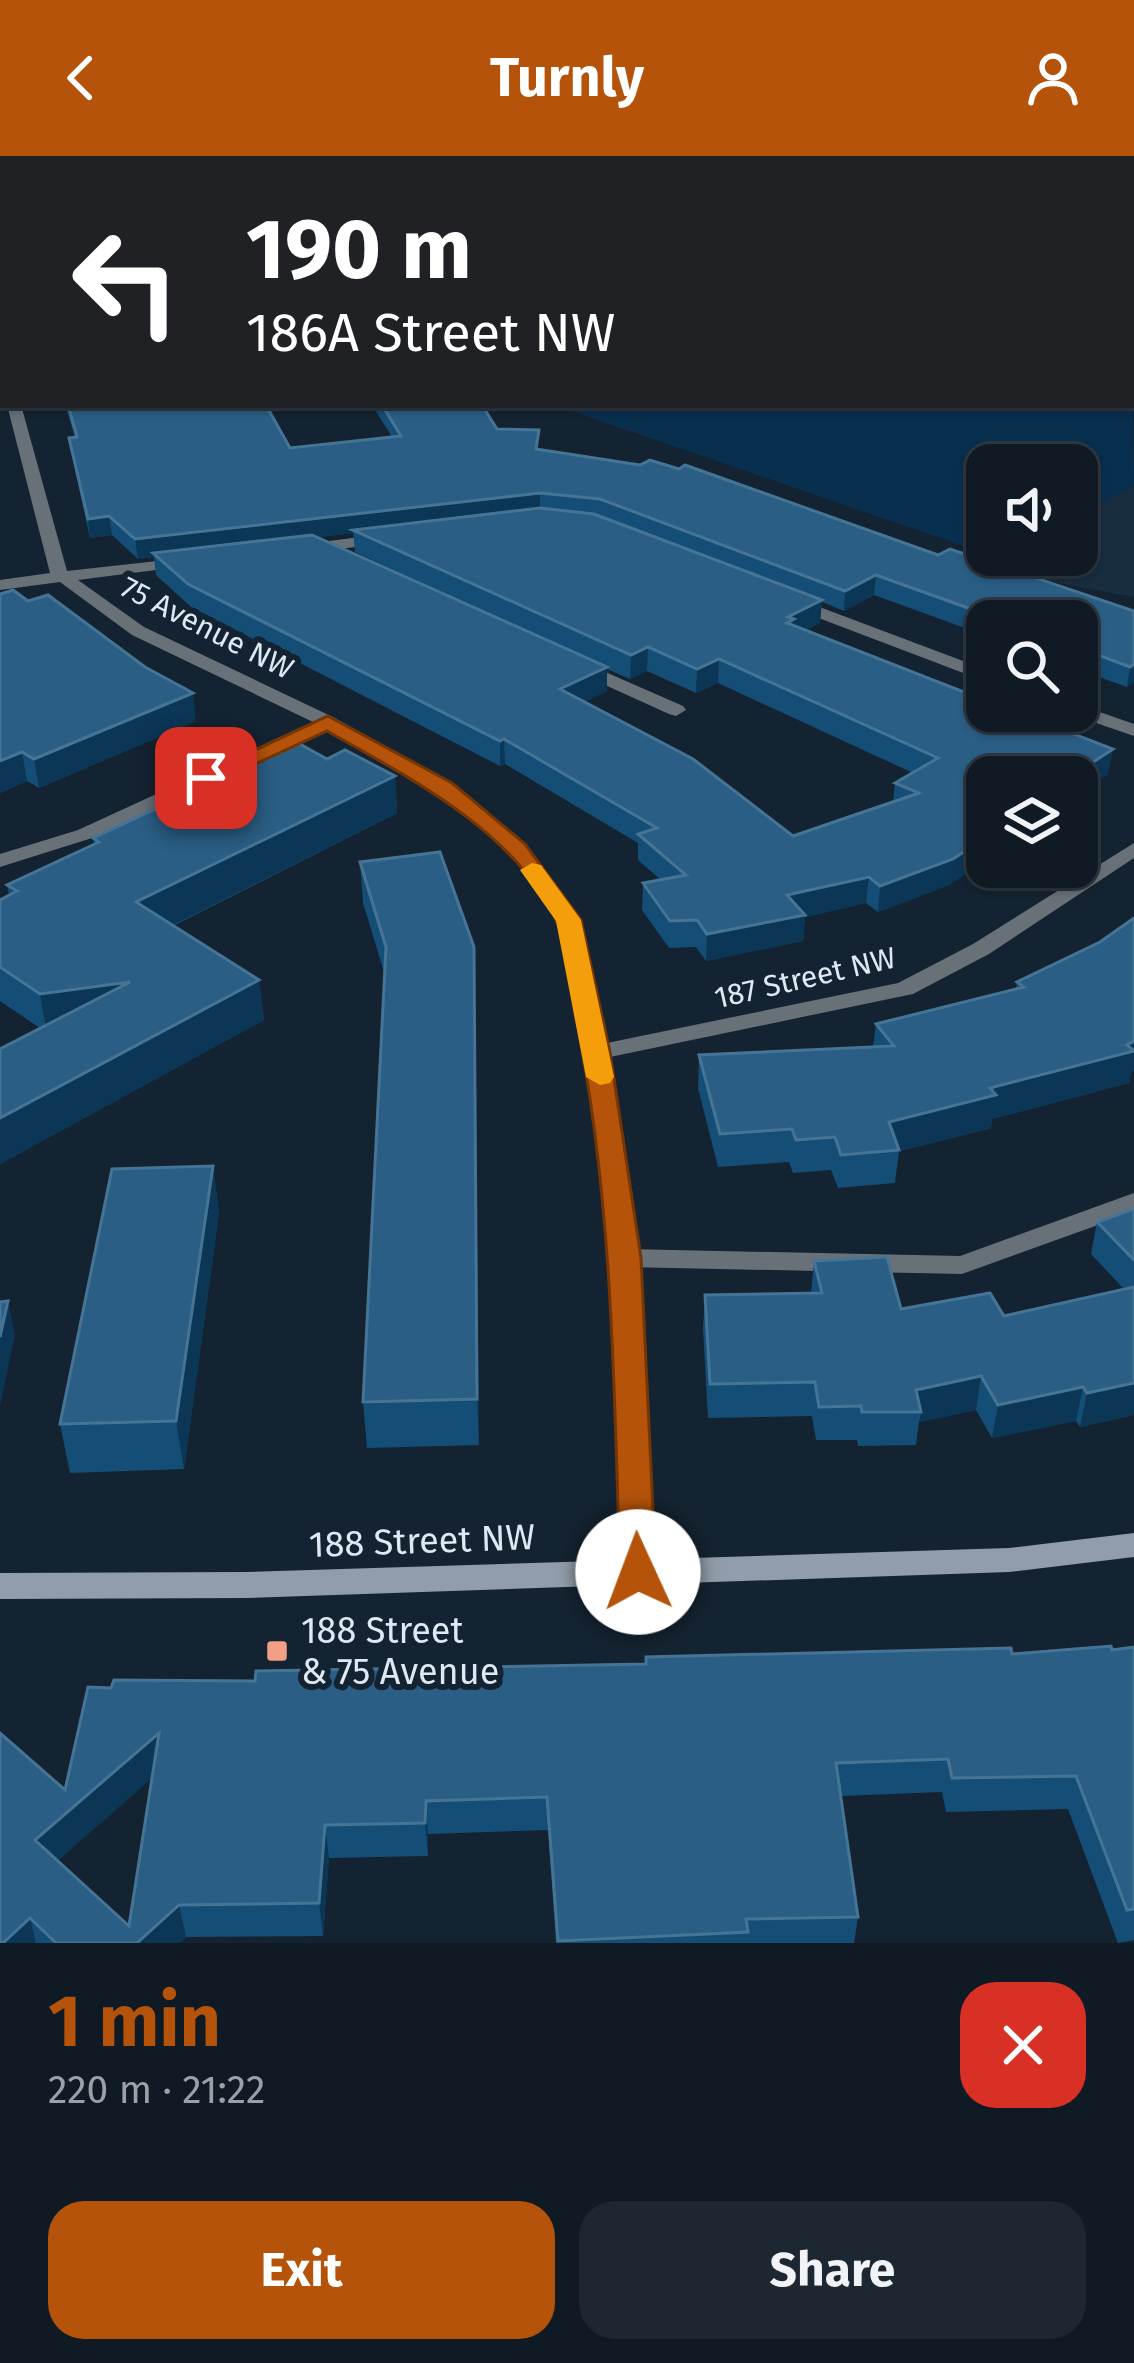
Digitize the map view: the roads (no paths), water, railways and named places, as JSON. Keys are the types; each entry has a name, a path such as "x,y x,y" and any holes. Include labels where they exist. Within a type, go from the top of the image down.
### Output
{"street":[{"path":"15,408 59,574"},
{"path":"296,550 410,535"},
{"path":"320,548 362,567"},
{"path":"0,584 201,560"},
{"name":"75 Avenue NW","path":"59,574 137,632 328,722 443,788 517,849 569,920 597,1052 626,1258 638,1572"},
{"path":"774,595 966,668"},
{"path":"550,653 676,710"},
{"path":"1098,717 1134,730"},
{"path":"0,861 85,834 328,722"},
{"name":"187 Street NW","path":"597,1052 905,989 981,949 1134,849"},
{"path":"626,1258 962,1264 1134,1202"},
{"name":"188 Street NW","path":"0,1586 247,1585 1009,1560 1134,1545"}],"place":[{"name":"188 Street & 75 Avenue","path":"277,1651"}]}
